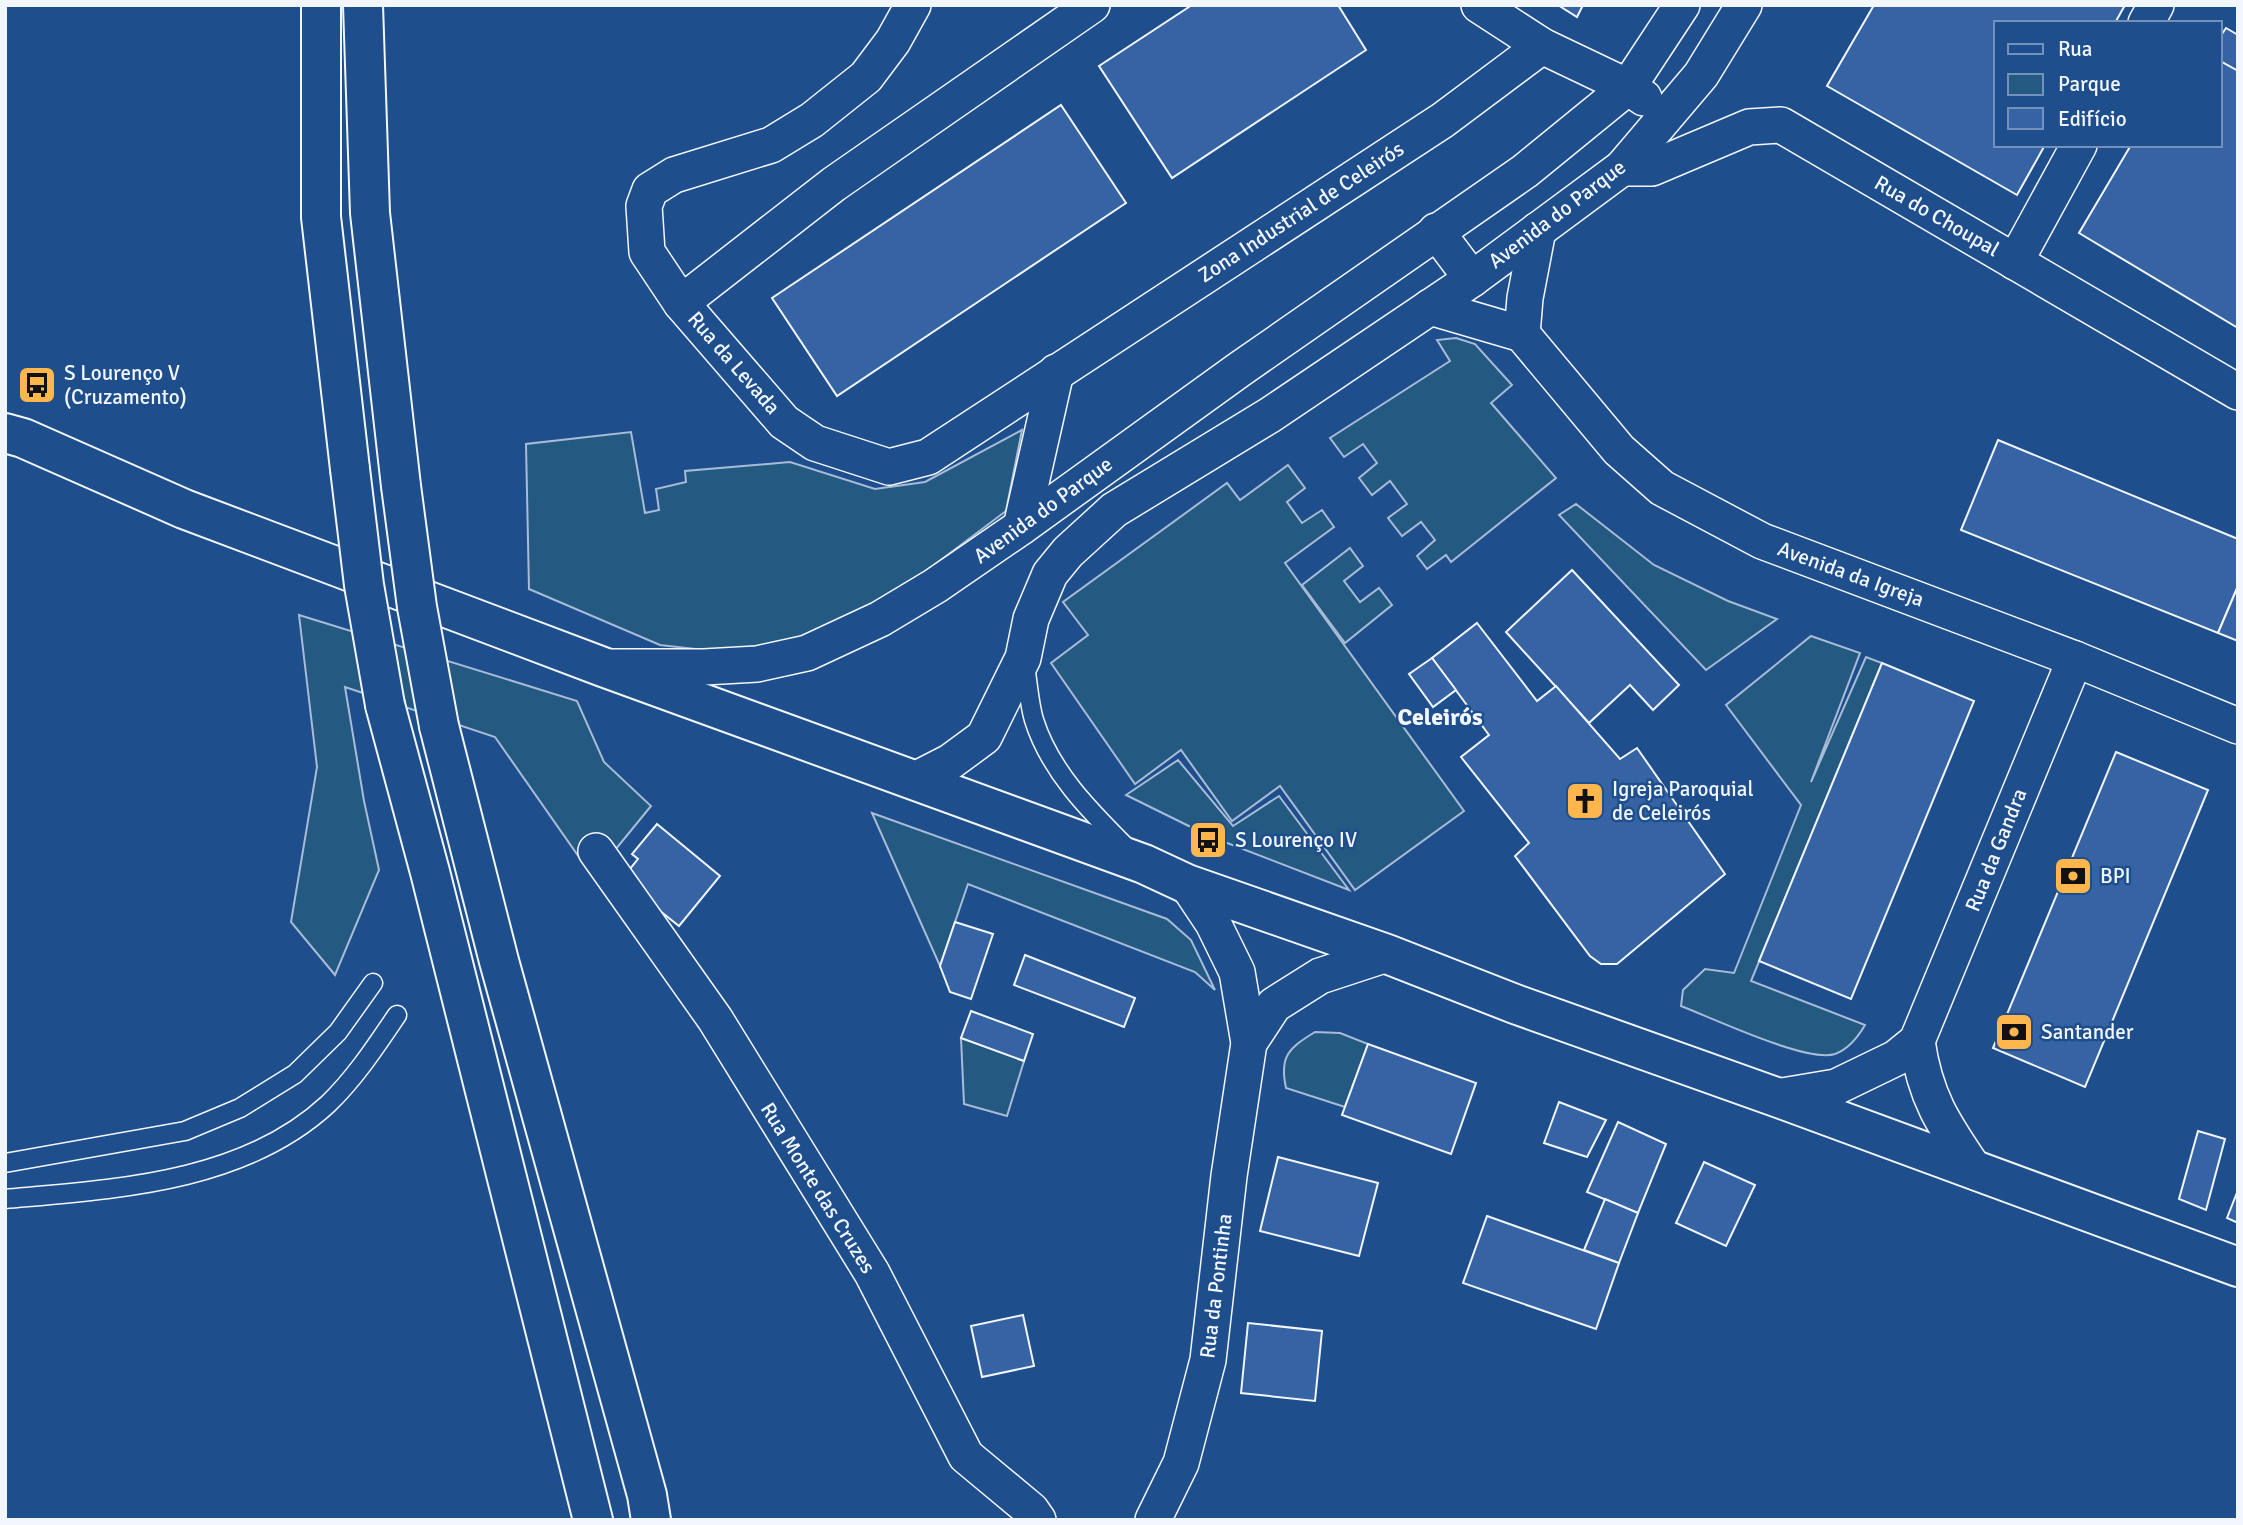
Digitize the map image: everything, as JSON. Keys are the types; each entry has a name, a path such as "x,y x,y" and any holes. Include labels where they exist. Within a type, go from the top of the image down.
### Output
{"main road":[{"path":"320,5 321,217 364,585 385,705 430,872 593,1520"},
{"path":"363,5 370,213 417,607 439,726 499,961 647,1495 651,1520"},
{"path":"11,431 184,509 603,667 1144,864 1187,884 1387,954 1515,1004 2238,1267"}],"street":[{"path":"681,303 648,251 644,206 650,190 674,175 771,145 812,120 866,76 893,41 913,5"},
{"name":"Rua da Levada","path":"1056,372 928,457 889,467 815,443 784,422 681,303 834,184 1092,5"},
{"path":"1479,5 1542,46 1628,88 1668,114"},
{"name":"Avenida do Parque","path":"603,667 757,664 807,653 880,620 936,586 1436,231 1525,171 1628,88 1682,5"},
{"name":"Avenida do Parque","path":"915,780 950,762 984,737 1023,658 1031,619 1050,574 1068,552 1114,510 1270,415 1472,279 1622,168 1701,75 1744,5"},
{"path":"2147,21 2155,5"},
{"name":"Zona Industrial de Celeirós","path":"1056,372 1443,120 1542,46"},
{"name":"Rua do Choupal","path":"1622,168 1652,168 1749,128 1781,125 2238,392"},
{"path":"2015,262 2078,147"},
{"path":"1430,307 1522,334 1525,298 1538,230"},
{"name":"Avenida do Parque","path":"1436,231 1472,279"},
{"name":"Avenida da Igreja","path":"1522,334 1619,450 1662,488 1762,541 2075,659 2238,726"},
{"path":"1021,527 1056,372"},
{"name":"Rua da Gandra","path":"1917,1041 2075,659"},
{"name":"Rua Monte das Cruzes","path":"596,851 715,1019 865,1262 966,1456 1031,1510 1038,1520"},
{"name":"Rua da Pontinha","path":"1153,1520 1181,1463 1208,1360 1229,1176 1249,1044 1237,972 1213,923 1187,884"},
{"name":"Rua da Pontinha","path":"1249,1044 1274,1006 1320,976 1387,954"},
{"path":"1776,1097 1836,1087 1896,1058 1917,1041 1928,1094 1976,1172"}],"lane":[{"name":"Avenida do Parque","path":"1023,658 1034,720 1054,760 1078,799 1144,864"},
{"path":"5,1163 186,1131 240,1108 295,1074 338,1032 373,983"},
{"path":"5,1199 122,1186 186,1174 240,1159 286,1136 327,1104 360,1069 397,1015"}],"green space":[{"path":"1456,338 1475,344 1512,385 1491,403 1556,478 1451,562 1446,555 1427,569 1417,556 1435,540 1421,522 1402,536 1388,518 1407,504 1390,481 1372,495 1359,478 1377,463 1363,444 1344,457 1330,438 1450,361 1437,340"},
{"path":"1022,430 1006,511 881,605 829,629 774,644 713,651 660,645 529,589 526,444 631,432 645,513 659,510 656,489 686,482 685,471 790,462 875,489 925,482"},
{"path":"1288,465 1305,488 1287,502 1302,523 1322,510 1334,527 1285,563 1464,811 1355,890 1280,786 1232,821 1181,750 1135,784 1051,663 1088,635 1063,602 1227,483 1240,500"},
{"path":"1576,504 1654,565 1728,601 1777,619 1706,670 1559,515"},
{"path":"1350,548 1363,566 1344,581 1360,602 1379,588 1392,605 1345,643 1302,585"},
{"path":"299,615 577,701 604,762 651,806 593,877 495,737 345,687 364,801 379,870 335,975 291,922 317,767"},
{"path":"1811,636 1860,653 1811,782 1866,657 1882,663 1751,981 1865,1025 1845,1049 1835,1054 1822,1055 1782,1046 1681,1006 1683,990 1705,969 1734,973 1801,805 1726,705"},
{"path":"1178,760 1233,826 1279,796 1349,890 1209,836 1126,795"},
{"path":"872,813 1167,919 1191,940 1215,990 1195,972 968,884 940,966"},
{"path":"1315,1032 1340,1033 1368,1044 1345,1107 1286,1088 1284,1068 1288,1054"},
{"path":"961,1038 1024,1061 1007,1116 964,1104"}],"building":[{"path":"1192,5 1338,5 1366,50 1172,178 1099,66"},
{"path":"1558,5 1583,5 1577,17"},
{"path":"1874,5 2125,5 2116,21 1994,21 1994,147 2044,147 2017,195 1827,86"},
{"path":"2226,28 2238,35 2238,71 2222,62 2222,34"},
{"path":"2222,62 2238,71 2238,328 2079,233 2130,147 2222,147"},
{"path":"1061,105 1126,203 837,396 772,298"},
{"path":"1998,440 2238,539 2238,586 2218,633 1961,530"},
{"path":"1572,570 1679,685 1653,710 1630,685 1589,723 1506,632"},
{"path":"2238,586 2238,641 2218,633"},
{"name":"Igreja Paroquial de Celeirós","path":"1477,623 1537,701 1556,686 1620,759 1637,748 1725,874 1617,964 1601,964 1590,956 1515,856 1529,843 1461,757 1489,735 1432,658"},
{"path":"1432,658 1456,690 1433,707 1409,674"},
{"path":"1882,663 1974,701 1851,999 1759,961"},
{"path":"2116,752 2208,790 2085,1087 1993,1048"},
{"path":"657,824 720,876 679,926 621,880 638,859 632,854"},
{"path":"955,922 993,934 971,999 950,992 940,966"},
{"path":"1025,955 1135,998 1124,1027 1014,985"},
{"path":"971,1011 1033,1034 1024,1061 961,1038"},
{"path":"1368,1044 1476,1083 1451,1154 1342,1115"},
{"path":"1559,1102 1606,1120 1587,1157 1544,1143"},
{"path":"1618,1122 1666,1144 1638,1213 1587,1192"},
{"path":"2198,1131 2225,1139 2206,1210 2179,1199"},
{"path":"1278,1157 1378,1183 1359,1256 1260,1231"},
{"path":"1704,1162 1755,1185 1726,1246 1676,1223"},
{"path":"2238,1190 2238,1223 2227,1218"},
{"path":"1605,1199 1638,1213 1619,1263 1584,1250"},
{"path":"1487,1216 1619,1263 1596,1329 1463,1283"},
{"path":"1023,1315 1034,1366 982,1377 971,1326"},
{"path":"1248,1323 1322,1331 1315,1401 1241,1393"}],"place":[{"name":"S Lourenço V (Cruzamento)","path":"37,385"},
{"name":"Igreja Paroquial de Celeirós","path":"1585,801"},
{"name":"S Lourenço IV","path":"1208,840"},
{"name":"BPI","path":"2073,876"},
{"name":"Santander","path":"2014,1032"}],"district":[{"name":"Celeirós","path":"1440,717"}]}
